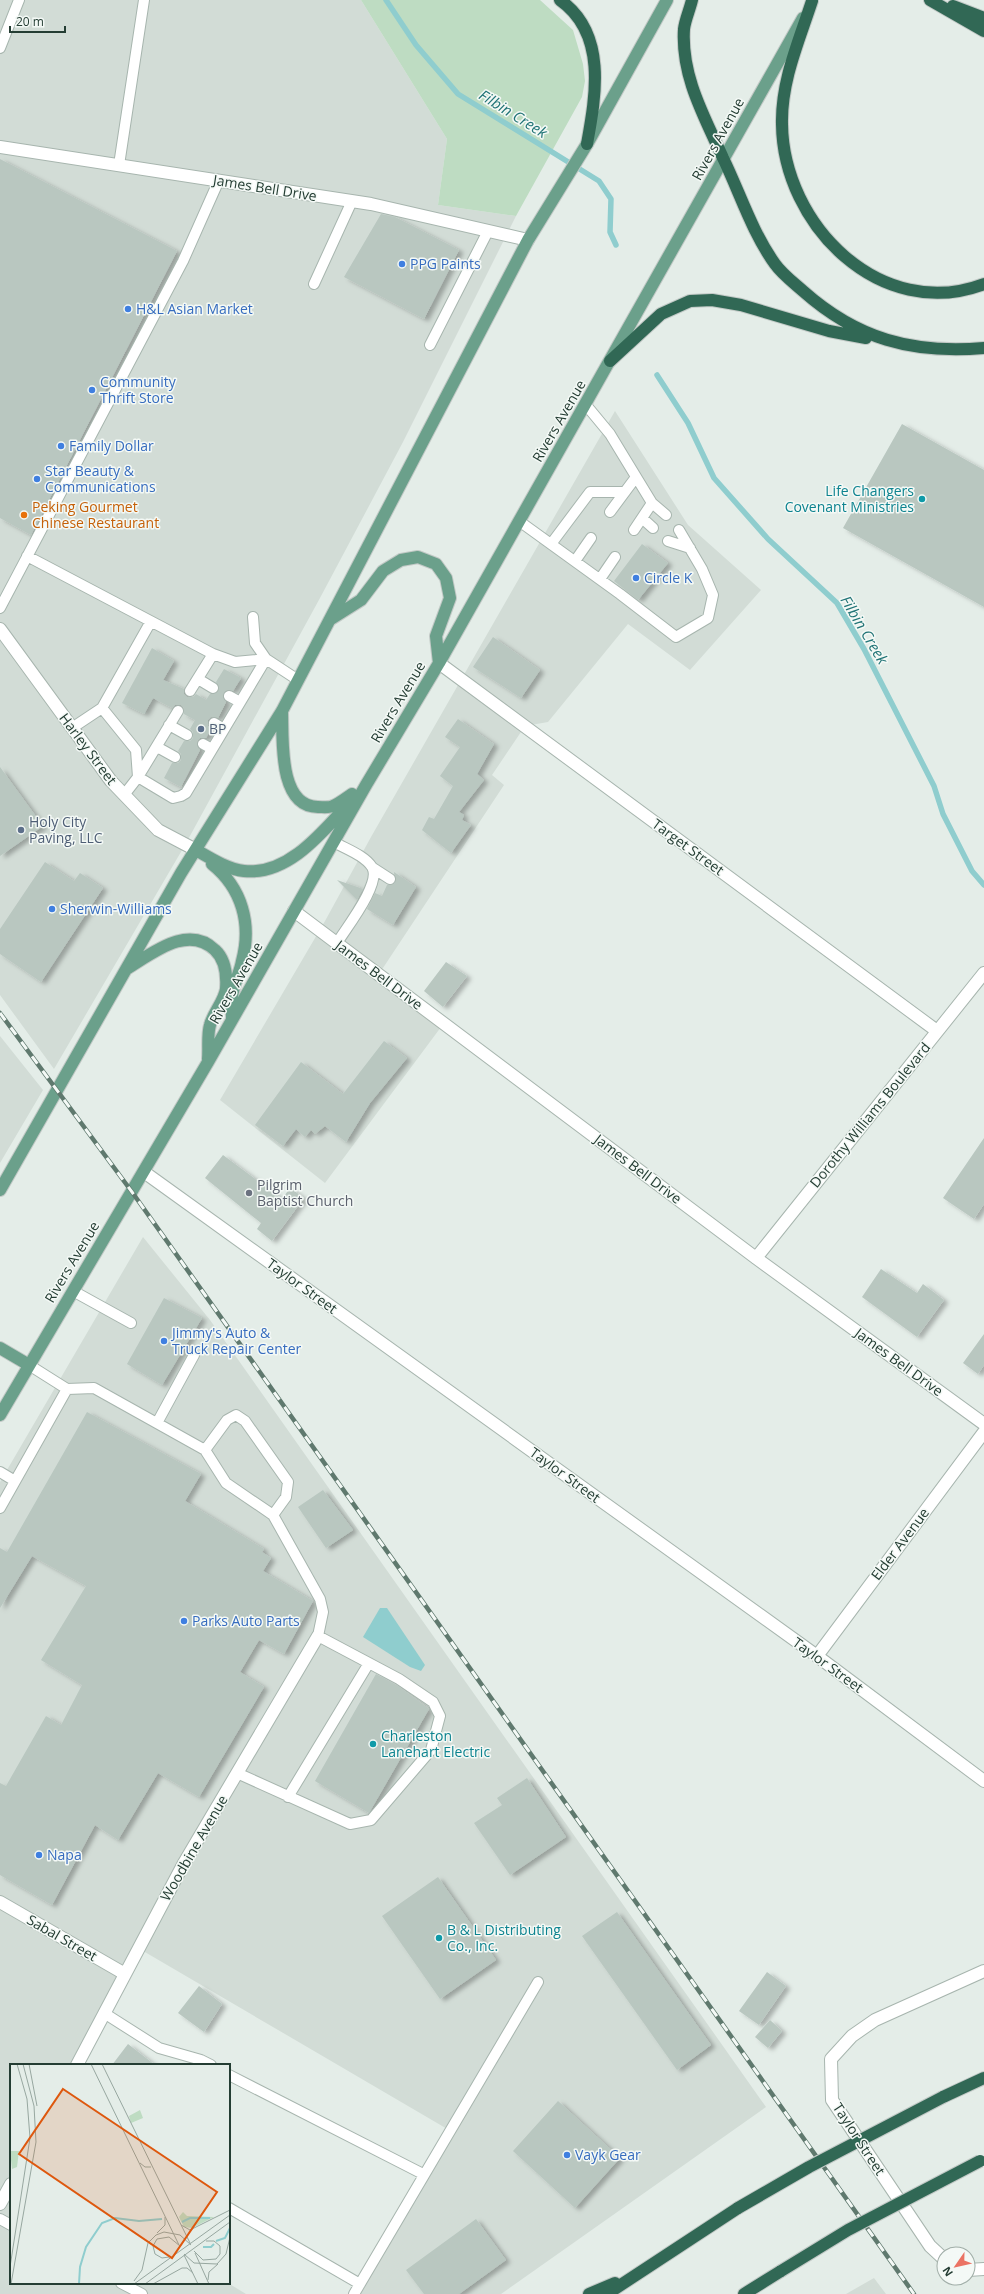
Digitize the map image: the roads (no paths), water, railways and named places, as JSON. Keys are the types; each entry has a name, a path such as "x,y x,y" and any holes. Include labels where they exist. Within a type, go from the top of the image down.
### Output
{"highway":[{"path":"560,0 570,7 590,39 595,58 595,101 587,144"},
{"path":"692,0 684,28 688,77 701,111 758,237 775,265 824,310 862,332 892,343"},
{"path":"812,0 784,90 782,124 784,152 792,180 801,203 815,227 830,243 852,261 875,277 902,289 930,292 953,292 984,284"},
{"path":"930,0 984,30"},
{"path":"937,0 984,18"},
{"path":"610,362 661,314 690,301 712,300 741,305 829,332 932,349 984,348"},
{"path":"607,2294 631,2276 738,2208 809,2167 943,2097 984,2078"},
{"path":"744,2294 848,2230 982,2161"},
{"path":"589,2294 631,2276"}],"main road":[{"path":"0,1190 3,1177 196,850 282,711 528,240 587,144 667,0"},
{"name":"Rivers Avenue","path":"0,1415 144,1172 366,785 439,663 586,405 812,0"},
{"path":"330,620 361,600 383,571 401,560 418,558 436,564 446,578 450,598 436,636 439,663"},
{"path":"282,711 285,767 289,784 297,799 312,807 332,806 366,785"},
{"path":"196,850 219,863 244,871 268,869 287,861 304,849 366,785"},
{"path":"196,850 224,873 236,890 244,910 246,940 243,960 232,996 232,1020"},
{"path":"127,969 164,946 181,940 199,939 220,954 226,972 226,991 210,1026 208,1062"},
{"path":"0,1348 29,1365"}],"street":[{"name":"James Bell Drive","path":"0,147 352,201 528,240"},
{"name":"Harley Street","path":"0,629 111,781 158,830 196,850"},
{"name":"Target Street","path":"439,663 938,1031"},
{"name":"James Bell Drive","path":"294,911 756,1258 984,1424"},
{"name":"Dorothy Williams Boulevard","path":"756,1258 984,973"},
{"name":"Taylor Street","path":"144,1172 817,1656 984,1781"},
{"name":"Elder Avenue","path":"817,1656 984,1432"},
{"name":"Woodbine Avenue","path":"78,2064 184,1863 318,1636"},
{"name":"Sabal Street","path":"0,1902 125,1974"},
{"name":"Taylor Street","path":"936,2252 930,2246 832,2100 831,2058 852,2036 875,2020 984,1971"},
{"path":"0,2204 10,2186"}],"lane":[{"path":"0,48 19,0"},
{"path":"119,165 144,0"},
{"path":"0,608 183,261 219,180"},
{"path":"314,284 352,201"},
{"path":"430,345 488,231"},
{"path":"586,405 610,434 652,503 666,515"},
{"path":"610,512 636,477"},
{"path":"551,544 590,492 624,492"},
{"path":"634,530 652,503"},
{"path":"642,518 652,528"},
{"path":"519,521 600,579 676,637 708,618 713,595 702,569 679,530"},
{"path":"575,561 591,538"},
{"path":"668,541 690,548"},
{"path":"27,556 150,623 212,654 235,662 266,659"},
{"path":"600,579 615,557"},
{"path":"252,617 255,643 266,659 298,680"},
{"path":"72,728 102,708 150,623"},
{"path":"190,691 212,654"},
{"path":"138,777 173,798 186,793 194,769 207,746 224,729 266,659"},
{"path":"198,679 213,688"},
{"path":"229,696 240,702"},
{"path":"102,708 136,750 138,777"},
{"path":"124,795 138,777 178,711"},
{"path":"214,723 224,729"},
{"path":"169,725 187,735"},
{"path":"157,747 175,757"},
{"path":"334,842 364,858 373,868 390,879"},
{"path":"337,943 371,891 374,880 373,868"},
{"path":"73,1291 131,1323"},
{"path":"157,1423 194,1355"},
{"path":"29,1365 67,1389 94,1388 205,1450 226,1483 273,1515 320,1599 323,1612 318,1636 399,1679 433,1702 440,1716 431,1750 371,1820 350,1824 237,1773"},
{"path":"0,1508 67,1389"},
{"path":"205,1450 228,1420 236,1415 245,1421 288,1482 286,1497 273,1515"},
{"path":"0,1472 15,1481"},
{"path":"288,1797 369,1663"},
{"path":"354,2294 423,2174 538,1982"},
{"path":"104,2013 159,2048 201,2060 208,2064"},
{"path":"230,2075 423,2174"},
{"path":"230,2209 360,2284"},
{"path":"0,2219 10,2224"},
{"path":"123,2284 142,2294"}],"water":[{"path":"380,1608 387,1608 425,1665 421,1671 410,1667 363,1637"}],"waterway":[{"name":"Filbin Creek","path":"386,0 416,45 458,94 599,181 611,199 610,232 616,245"},
{"name":"Filbin Creek","path":"657,375 688,423 714,478 768,539 837,603 864,649 934,786 943,814 972,871 984,885"}],"railway":[{"path":"0,1013 132,1192 914,2294"}],"place":[{"name":"PPG Paints","path":"402,264"},
{"name":"H&L Asian Market","path":"128,309"},
{"name":"Community Thrift Store","path":"92,390"},
{"name":"Family Dollar","path":"61,446"},
{"name":"Star Beauty & Communications","path":"37,479"},
{"name":"Life Changers Covenant Ministries","path":"922,499"},
{"name":"Peking Gourmet Chinese Restaurant","path":"24,515"},
{"name":"Circle K","path":"636,578"},
{"name":"BP","path":"201,729"},
{"name":"Holy City Paving, LLC","path":"21,830"},
{"name":"Sherwin-Williams","path":"52,909"},
{"name":"Pilgrim Baptist Church","path":"249,1193"},
{"name":"Jimmy's Auto & Truck Repair Center","path":"164,1341"},
{"name":"Parks Auto Parts","path":"184,1621"},
{"name":"Charleston Lanehart Electric","path":"373,1744"},
{"name":"Napa","path":"39,1855"},
{"name":"B & L Distributing Co., Inc.","path":"439,1938"},
{"name":"Vayk Gear","path":"567,2155"}]}
